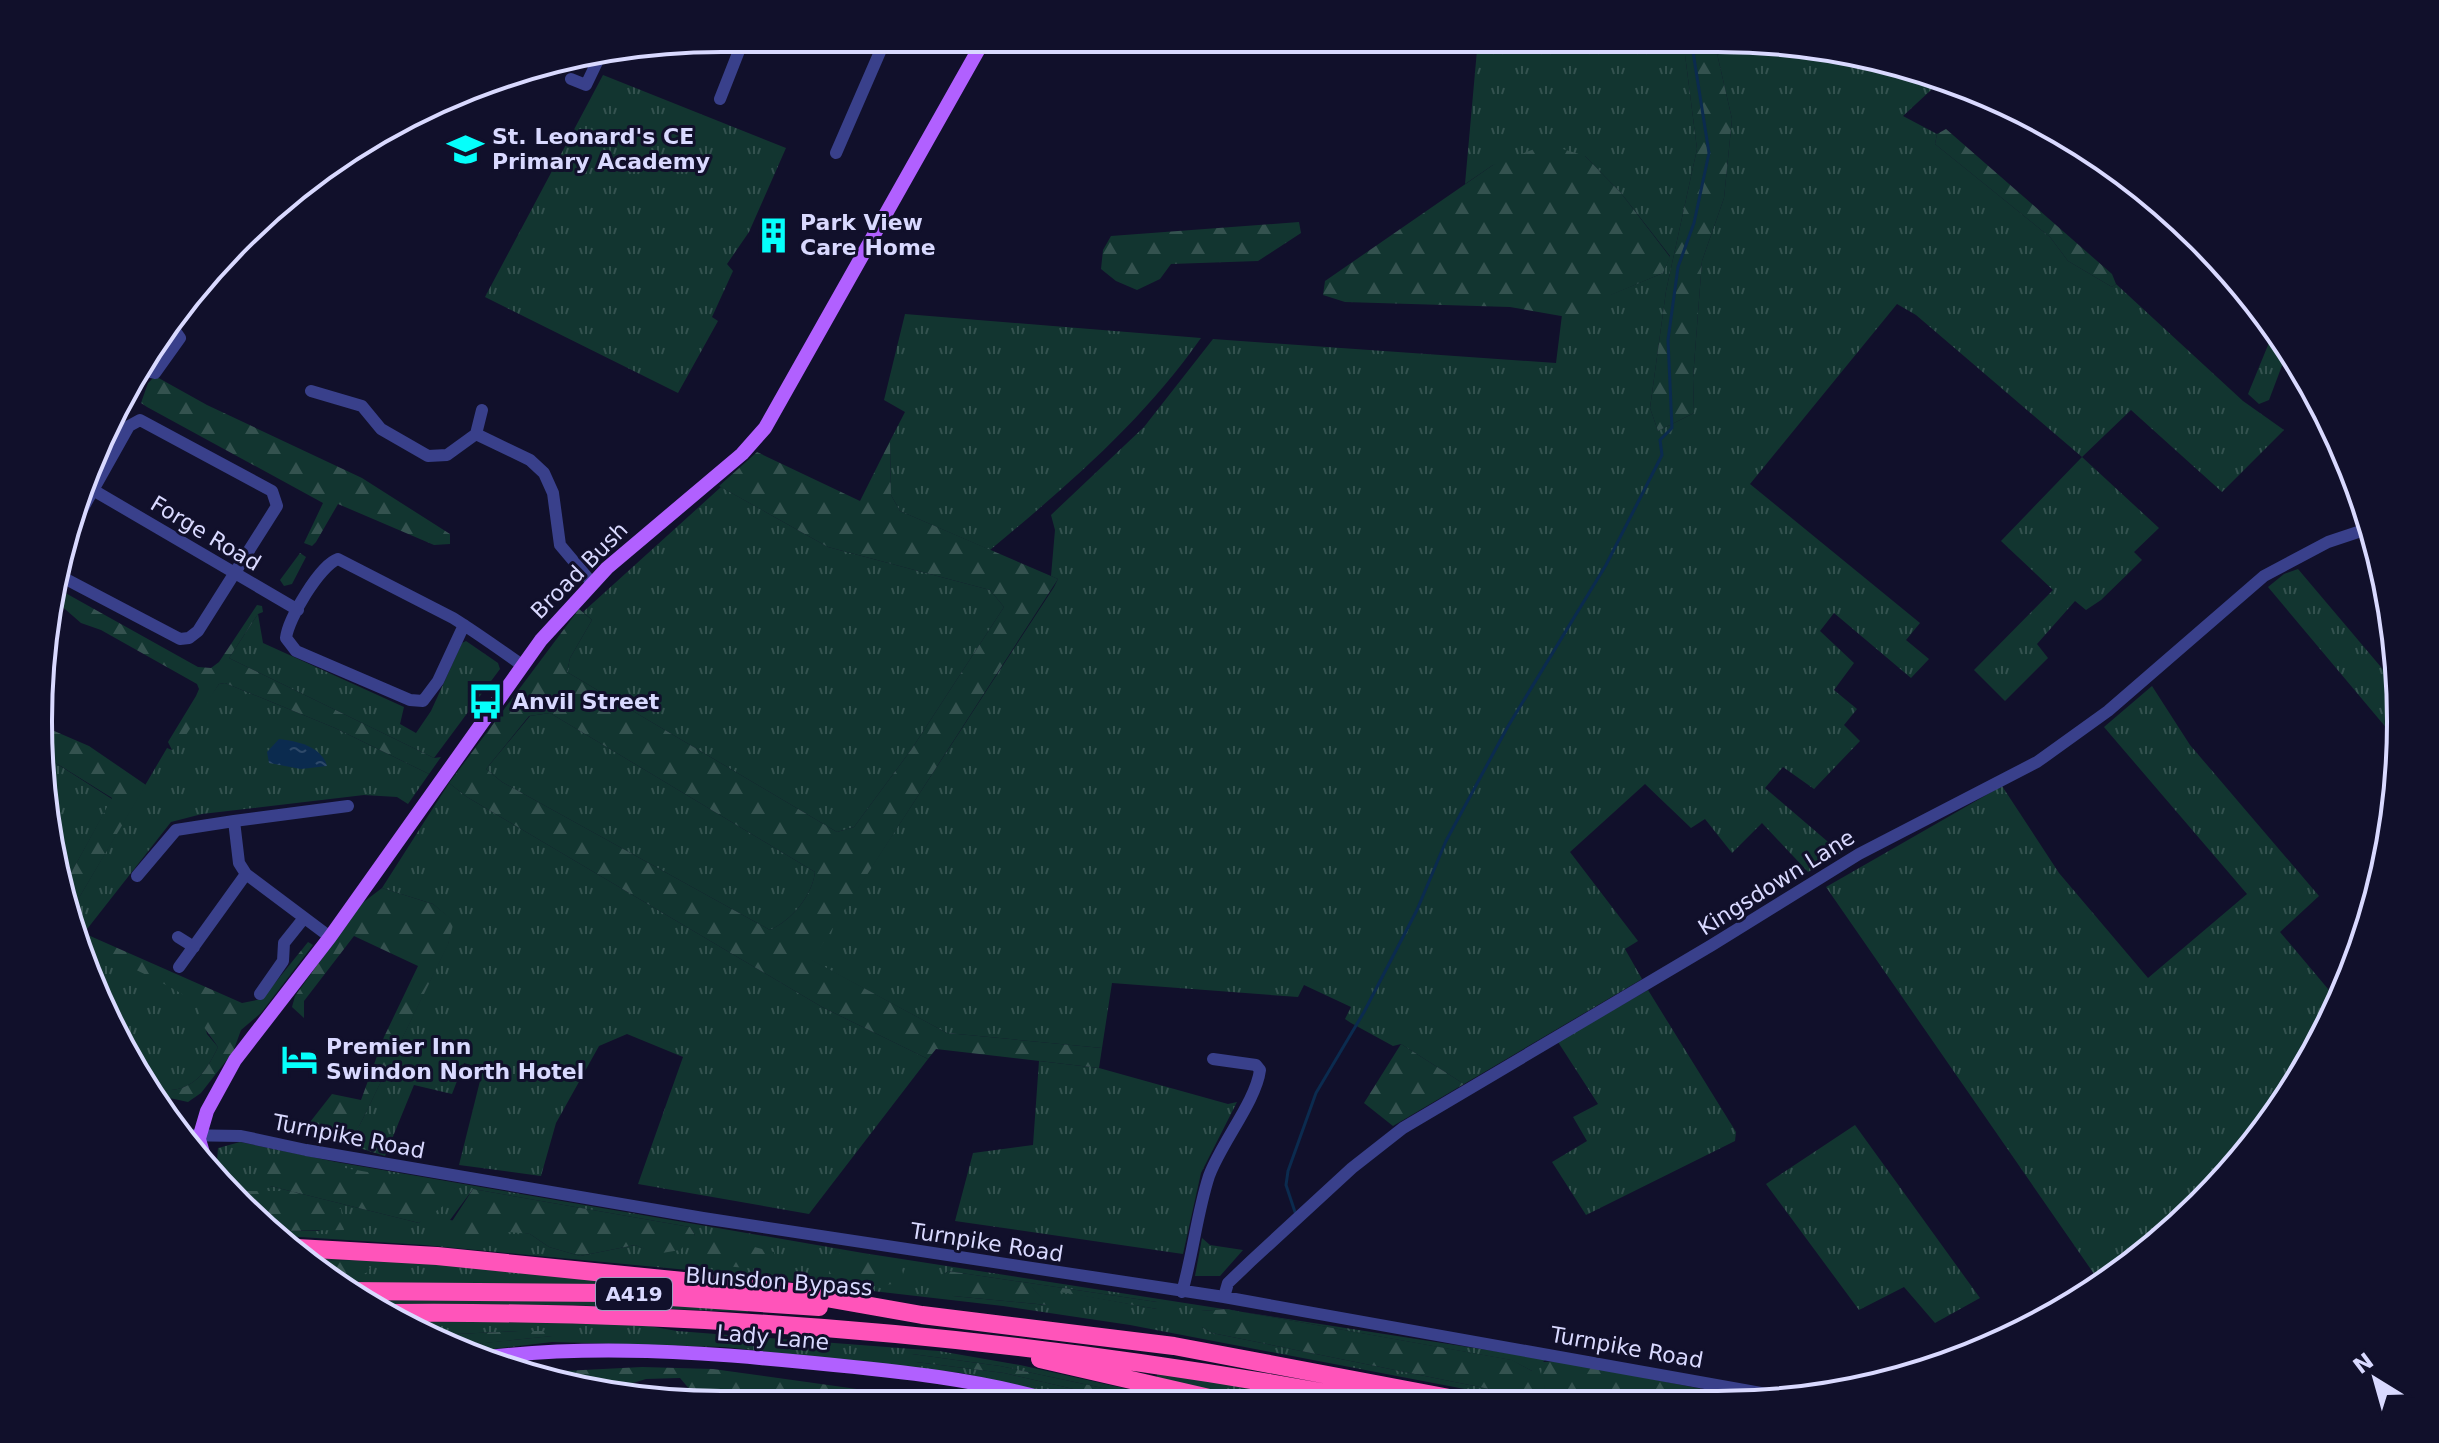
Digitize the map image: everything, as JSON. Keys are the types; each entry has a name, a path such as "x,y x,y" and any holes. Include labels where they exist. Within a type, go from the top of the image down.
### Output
{"highway":[{"name":"A419","path":"309,1249 437,1256 792,1292 922,1315 1174,1346 1412,1391"},
{"name":"Blunsdon Bypass","path":"371,1291 610,1293 922,1315"},
{"name":"Blunsdon Bypass","path":"409,1313 629,1315 928,1336"},
{"name":"A419","path":"928,1336 1177,1391"},
{"name":"A419","path":"928,1336 1157,1364 1311,1391"}],"main road":[{"name":"Broad Bush","path":"198,1136 212,1100 235,1060 330,937 522,665 592,583 742,454 765,428 977,52"},
{"path":"198,1136 199,1140"},
{"name":"Lady Lane","path":"509,1356 612,1349 777,1359 972,1382 1010,1391"}],"street":[{"path":"720,99 739,52"},
{"path":"836,153 880,52"},
{"path":"571,79 586,85 596,64"},
{"path":"712,77 727,83"},
{"path":"831,123 847,129"},
{"path":"151,372 155,373 179,340 181,335 178,332"},
{"path":"311,391 362,406 381,429 428,456 447,455 476,434 482,410"},
{"path":"68,580 180,639 198,631 277,506 272,491 140,420 129,426 95,486"},
{"path":"476,434 530,460 544,473 553,493 557,539 570,560 592,583"},
{"name":"Forge Road","path":"94,490 298,610"},
{"name":"Kingsdown Lane","path":"1224,1297 1234,1276 1352,1168 1403,1128 1699,953 1859,854 2037,762 2108,711 2264,576 2328,542 2359,532"},
{"path":"464,625 438,681 423,701 416,701 296,651 286,638 298,610 319,576 338,559 464,625 522,665"},
{"path":"137,876 176,830 348,806"},
{"path":"234,821 239,863 246,874 330,937"},
{"path":"179,967 246,874"},
{"path":"260,994 283,961 284,943 304,918"},
{"path":"178,937 194,947"},
{"path":"1182,1292 1209,1177 1229,1132 1259,1081 1260,1070 1256,1065 1213,1059"},
{"name":"Turnpike Road","path":"198,1136 253,1138 306,1150 703,1218 1224,1297 1746,1390"}],"green space":[{"path":"1477,52 1685,52 1697,149 1666,291 1650,408 1658,431 1694,413 1693,378 1702,261 1724,198 1732,119 1717,52 1805,58 1891,75 1933,88 1903,116 1937,134 1935,144 2050,237 2068,261 2112,287 2116,284 2243,401 2284,430 2222,492 2131,410 2082,457 1916,315 1897,304 1750,484 1920,623 1906,640 1929,659 1911,678 1834,613 1820,631 1854,663 1834,690 1857,709 1844,725 1860,741 1814,789 1783,767 1765,788 1841,853 1808,872 1762,823 1732,853 1705,819 1691,828 1645,784 1570,852 1638,941 1625,949 1642,979 1464,1084 1401,1044 1393,1046 1351,1023 1345,1019 1351,1007 1304,985 1298,997 1112,983 1102,1048 947,1033 811,960 1054,587 1058,579 1051,576 1055,530 1051,515 1144,427 1213,339 1556,363 1562,315 1663,273 1670,256 1621,193 1585,156 1493,165 1465,184"},
{"path":"1685,52 1717,52 1732,119 1724,198 1702,261 1693,378 1694,413 1658,431 1650,408 1666,291 1697,149"},
{"path":"603,75 786,148 749,232 727,264 733,271 712,317 718,321 678,393 485,297"},
{"path":"1946,129 2112,274 2116,284 2112,287 2068,261 2050,237 1935,144 1937,134"},
{"path":"1547,144 1585,156 1621,193 1670,257 1663,273 1611,295 1603,319 1584,320 1510,307 1345,302 1323,295 1325,281 1493,165"},
{"path":"1299,222 1301,233 1258,261 1171,264 1160,279 1137,290 1116,281 1101,269 1103,250 1111,236"},
{"path":"905,314 1201,338 1129,425 1075,477 990,550 900,511 891,495 890,441 905,412 884,400"},
{"path":"2269,343 2283,364 2269,400 2259,404 2248,394"},
{"path":"155,376 207,405 362,478 450,534 450,544 434,545 338,504 316,542 312,546 304,543 323,503 141,403 148,383"},
{"path":"890,441 891,495 900,511 1058,579 812,960 947,1033 1102,1048 1099,1068 936,1049 928,1059 822,1007 467,797 449,783 579,609 592,620 570,658 567,672 837,832 854,827 911,750 1004,607 990,590 828,547 719,486 757,452 860,501","holes":["550,713 815,872 810,890 800,906 770,930 502,782 486,769 529,716"]},
{"path":"2082,457 2159,528 2134,552 2142,560 2101,600 2086,610 2075,601 2037,644 2048,658 2005,701 1974,670 2053,590 2001,541"},
{"path":"721,487 828,547 990,590 1004,607 911,750 854,827 837,832 567,672 570,658 592,620 583,612"},
{"path":"300,553 306,557 292,584 284,586 280,580"},
{"path":"2298,569 2385,672 2387,729 2268,587 2284,574"},
{"path":"65,593 198,667 211,668 219,662 257,605 262,606 263,612 258,614 229,658 434,758 441,757 429,774 335,728 225,683 219,684 182,741 172,750 168,742 196,696 199,689 197,684 101,630 81,623 62,607"},
{"path":"258,614 263,643 404,707 400,724 416,733 431,711 462,643 466,641 498,663 500,669 434,758 229,658"},
{"path":"225,683 335,728 429,774 408,804 397,797 364,795 202,814 171,822 86,930 77,901 167,748 172,750 219,684"},
{"path":"2152,686 2190,745 2319,896 2280,932 2330,991 2274,1093 2221,1163 2159,1225 2094,1274 1826,887 2002,786 2059,873 2148,978 2247,894 2104,727"},
{"path":"550,713 815,872 810,890 800,906 770,930 502,782 486,769 530,716"},
{"path":"52,730 89,746 146,785 77,901 70,874 112,798 53,761"},
{"path":"53,761 112,799 70,875"},
{"path":"449,783 467,797 822,1007 928,1059 809,1214 638,1184 683,1057 627,1034 599,1046 556,1123 541,1176 459,1165 483,1069 464,1063 452,1094 414,1085 385,1156 350,1145 448,944 453,921 433,904 382,888"},
{"path":"382,888 433,904 454,921 448,945 350,1145 307,1126 332,1094 361,1100 384,1037 418,966 354,936 304,1001 304,1018 292,1007 295,996 361,904"},
{"path":"87,935 242,1003 262,999 308,942 313,945 261,1013 241,1030 233,1052 201,1093 188,1102 168,1098 163,1090 185,1087 193,1082 207,1067 218,1047 201,1023 201,1007 170,987 92,948"},
{"path":"91,945 178,989 201,1006 207,1034 218,1047 207,1067 193,1082 185,1087 163,1090 121,1018"},
{"path":"1648,990 1736,1132 1735,1141 1586,1215 1552,1162 1587,1141 1573,1117 1598,1104 1558,1042"},
{"path":"1401,1044 1464,1084 1393,1126 1364,1103"},
{"path":"1039,1061 1099,1068 1228,1104 1237,1102 1201,1173 1183,1254 955,1221 973,1153 1033,1145"},
{"path":"1855,1125 1980,1298 1935,1323 1904,1287 1859,1310 1766,1184"},
{"path":"240,1142 336,1162 863,1253 1225,1309 1201,1311 1202,1327 1212,1333 1499,1391 1475,1391 1130,1325 1003,1306 709,1272 424,1245 294,1237 287,1231 320,1231 291,1191 419,1223 455,1188 270,1186 290,1191 244,1191 217,1162 218,1148","holes":["473,1189 690,1227 695,1235 656,1253 635,1245 580,1256 549,1247 530,1234 450,1220","948,1271 1157,1302 1157,1309 1031,1286 1047,1305 953,1296 944,1274"]},
{"path":"274,1155 455,1188 449,1202 419,1223 270,1186 265,1170"},
{"path":"473,1189 690,1227 695,1235 680,1250 656,1254 635,1245 580,1256 549,1247 530,1234 509,1232 482,1238 455,1237 447,1229"},
{"path":"244,1191 291,1191 341,1209 344,1230 287,1231"},
{"path":"712,1236 774,1252 776,1262 769,1270 724,1266 698,1256 696,1246"},
{"path":"1202,1238 1210,1245 1243,1250 1220,1276 1195,1276"},
{"path":"835,1253 901,1265 903,1274 898,1283 863,1286 837,1282 829,1278 829,1260"},
{"path":"321,1258 451,1265 676,1289 359,1283 343,1273 365,1273 360,1261"},
{"path":"324,1260 361,1261 370,1268 366,1273 343,1273"},
{"path":"948,1271 1161,1305 1157,1309 1032,1287 1048,1305 953,1296 945,1292 944,1274"},
{"path":"381,1297 509,1298 748,1307 748,1312 570,1305 394,1305"},
{"path":"1226,1309 1512,1360 1532,1371 1535,1383 1531,1391 1499,1391 1212,1333 1202,1327 1197,1319 1201,1311"},
{"path":"1240,1312 1546,1359 1543,1362 1545,1389 1556,1391 1521,1391 1532,1371 1511,1360"},
{"path":"423,1321 626,1322 677,1331 939,1351 1136,1391 1117,1391 1000,1366 912,1354 916,1362 1004,1373 1082,1391 1038,1391 962,1373 724,1347 552,1342 490,1349 476,1344 552,1336 519,1331 452,1334"},
{"path":"551,1331 553,1336 476,1344 452,1334"},
{"path":"912,1354 1000,1366 1117,1391 1082,1391 1004,1373 916,1362 904,1357"},
{"path":"1559,1361 1713,1391 1556,1391 1545,1389 1541,1374 1543,1362"},
{"path":"642,1367 713,1369 865,1391 690,1390 680,1378 646,1379 629,1384 561,1371"},
{"path":"1157,1372 1272,1391 1204,1391 1157,1380"}],"water":[{"path":"279,739 301,743 315,750 327,766 301,769 269,763 267,752"}],"waterway":[{"path":"1295,1212 1286,1185 1288,1171 1316,1093 1364,1012 1417,910 1446,841 1507,728 1606,565 1662,455 1660,440 1672,428 1668,340 1678,267 1694,223 1709,153 1693,52"}],"place":[{"name":"St. Leonard's CE Primary Academy","path":"466,149"},
{"name":"Park View Care Home","path":"774,235"},
{"name":"Anvil Street","path":"486,701"},
{"name":"Premier Inn Swindon North Hotel","path":"300,1059"}]}
